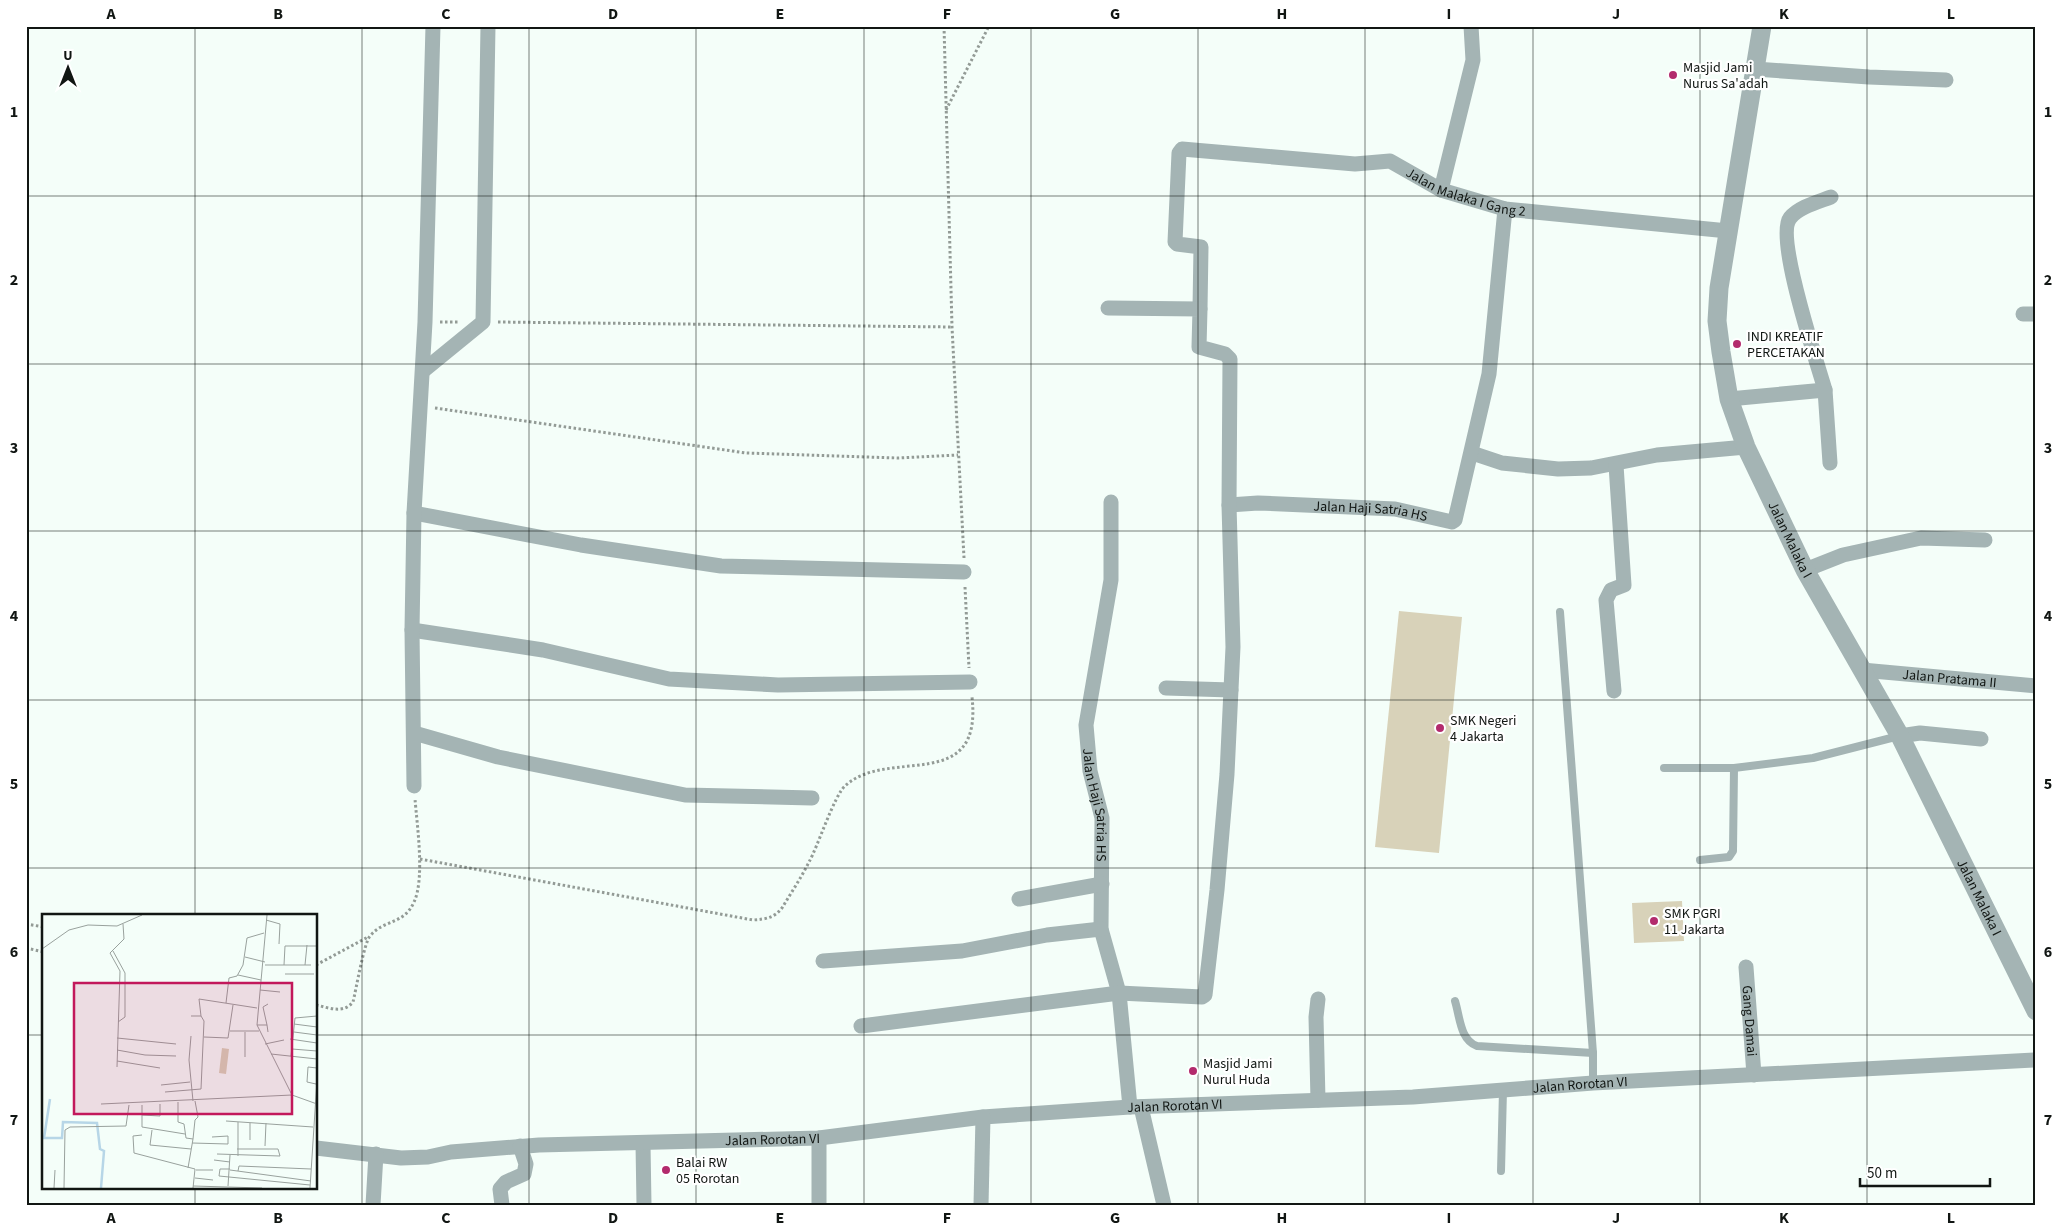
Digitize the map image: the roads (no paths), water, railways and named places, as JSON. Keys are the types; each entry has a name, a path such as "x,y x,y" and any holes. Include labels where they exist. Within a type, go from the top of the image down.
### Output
{"street":[{"path":"414,786 412,630 414,513 425,322 433,26"},
{"path":"423,370 483,322 488,26"},
{"path":"1441,190 1473,60 1471,26"},
{"name":"Jalan Malaka I","path":"1762,26 1719,288 1717,321 1729,399 1746,447 1806,570 1900,736 2036,1011"},
{"path":"1755,69 1946,80"},
{"name":"Jalan Malaka I Gang 2","path":"1200,309 1201,247 1177,244 1175,242 1178,170 1181,149 1355,164 1390,161 1441,190 1504,210 1728,231"},
{"path":"1830,462 1822,391 1791,269 1786,228 1790,218 1811,204 1831,197"},
{"path":"1504,210 1489,374 1472,453 1502,462 1558,469 1616,464 1657,455 1746,447"},
{"path":"861,1026 1119,993 1202,997 1205,994 1217,890 1233,647 1229,505 1230,359 1225,354 1199,347 1200,309 1108,308"},
{"path":"1729,399 1803,391 1822,391"},
{"name":"Jalan Haji Satria HS","path":"1229,505 1258,503 1395,509 1452,522 1456,520 1472,453"},
{"path":"1614,691 1606,600 1611,590 1624,585 1616,464"},
{"name":"Jalan Haji Satria HS","path":"1111,502 1111,580 1086,725 1090,771 1102,818 1101,929 1119,993 1136,1107 1164,1205"},
{"path":"414,513 581,545 721,566 964,572"},
{"path":"1806,570 1843,555 1921,538 1985,540"},
{"path":"412,630 543,650 669,679 778,685 970,682"},
{"name":"Jalan Pratama II","path":"1862,670 2036,686"},
{"path":"1166,688 1231,690"},
{"path":"414,733 498,757 685,795 812,798"},
{"path":"1900,736 1920,733 1981,739"},
{"path":"1019,899 1102,884"},
{"path":"823,961 962,951 1047,935 1101,929"},
{"name":"Gang Damai","path":"1746,967 1754,1074"},
{"path":"1318,998 1316,1025 1318,1100"},
{"name":"Jalan Rorotan VI","path":"318,1148 402,1158 428,1157 451,1152 520,1146 819,1138 983,1117 1136,1107 1413,1097 1593,1083 2036,1060"},
{"path":"982,1205 983,1117"},
{"path":"819,1138 820,1205"},
{"path":"643,1144 644,1205"},
{"path":"502,1205 500,1189 506,1182 524,1174 526,1164 520,1146"},
{"path":"373,1205 376,1154"}],"lane":[{"path":"1560,612 1593,1053 1593,1083"},
{"path":"1664,768 1734,768 1813,758 1900,736"},
{"path":"1700,860 1729,857 1733,851 1734,768"},
{"path":"1455,1001 1465,1038 1469,1043 1477,1046 1593,1053"},
{"path":"1501,1171 1503,1090"}],"place":[{"name":"Masjid Jami Nurus Sa'adah","path":"1673,75"},
{"name":"INDI KREATIF PERCETAKAN","path":"1737,344"},
{"name":"SMK Negeri 4 Jakarta","path":"1440,728"},
{"name":"SMK PGRI 11 Jakarta","path":"1654,921"},
{"name":"Masjid Jami Nurul Huda","path":"1193,1071"},
{"name":"Balai RW 05 Rorotan","path":"666,1170"}]}
